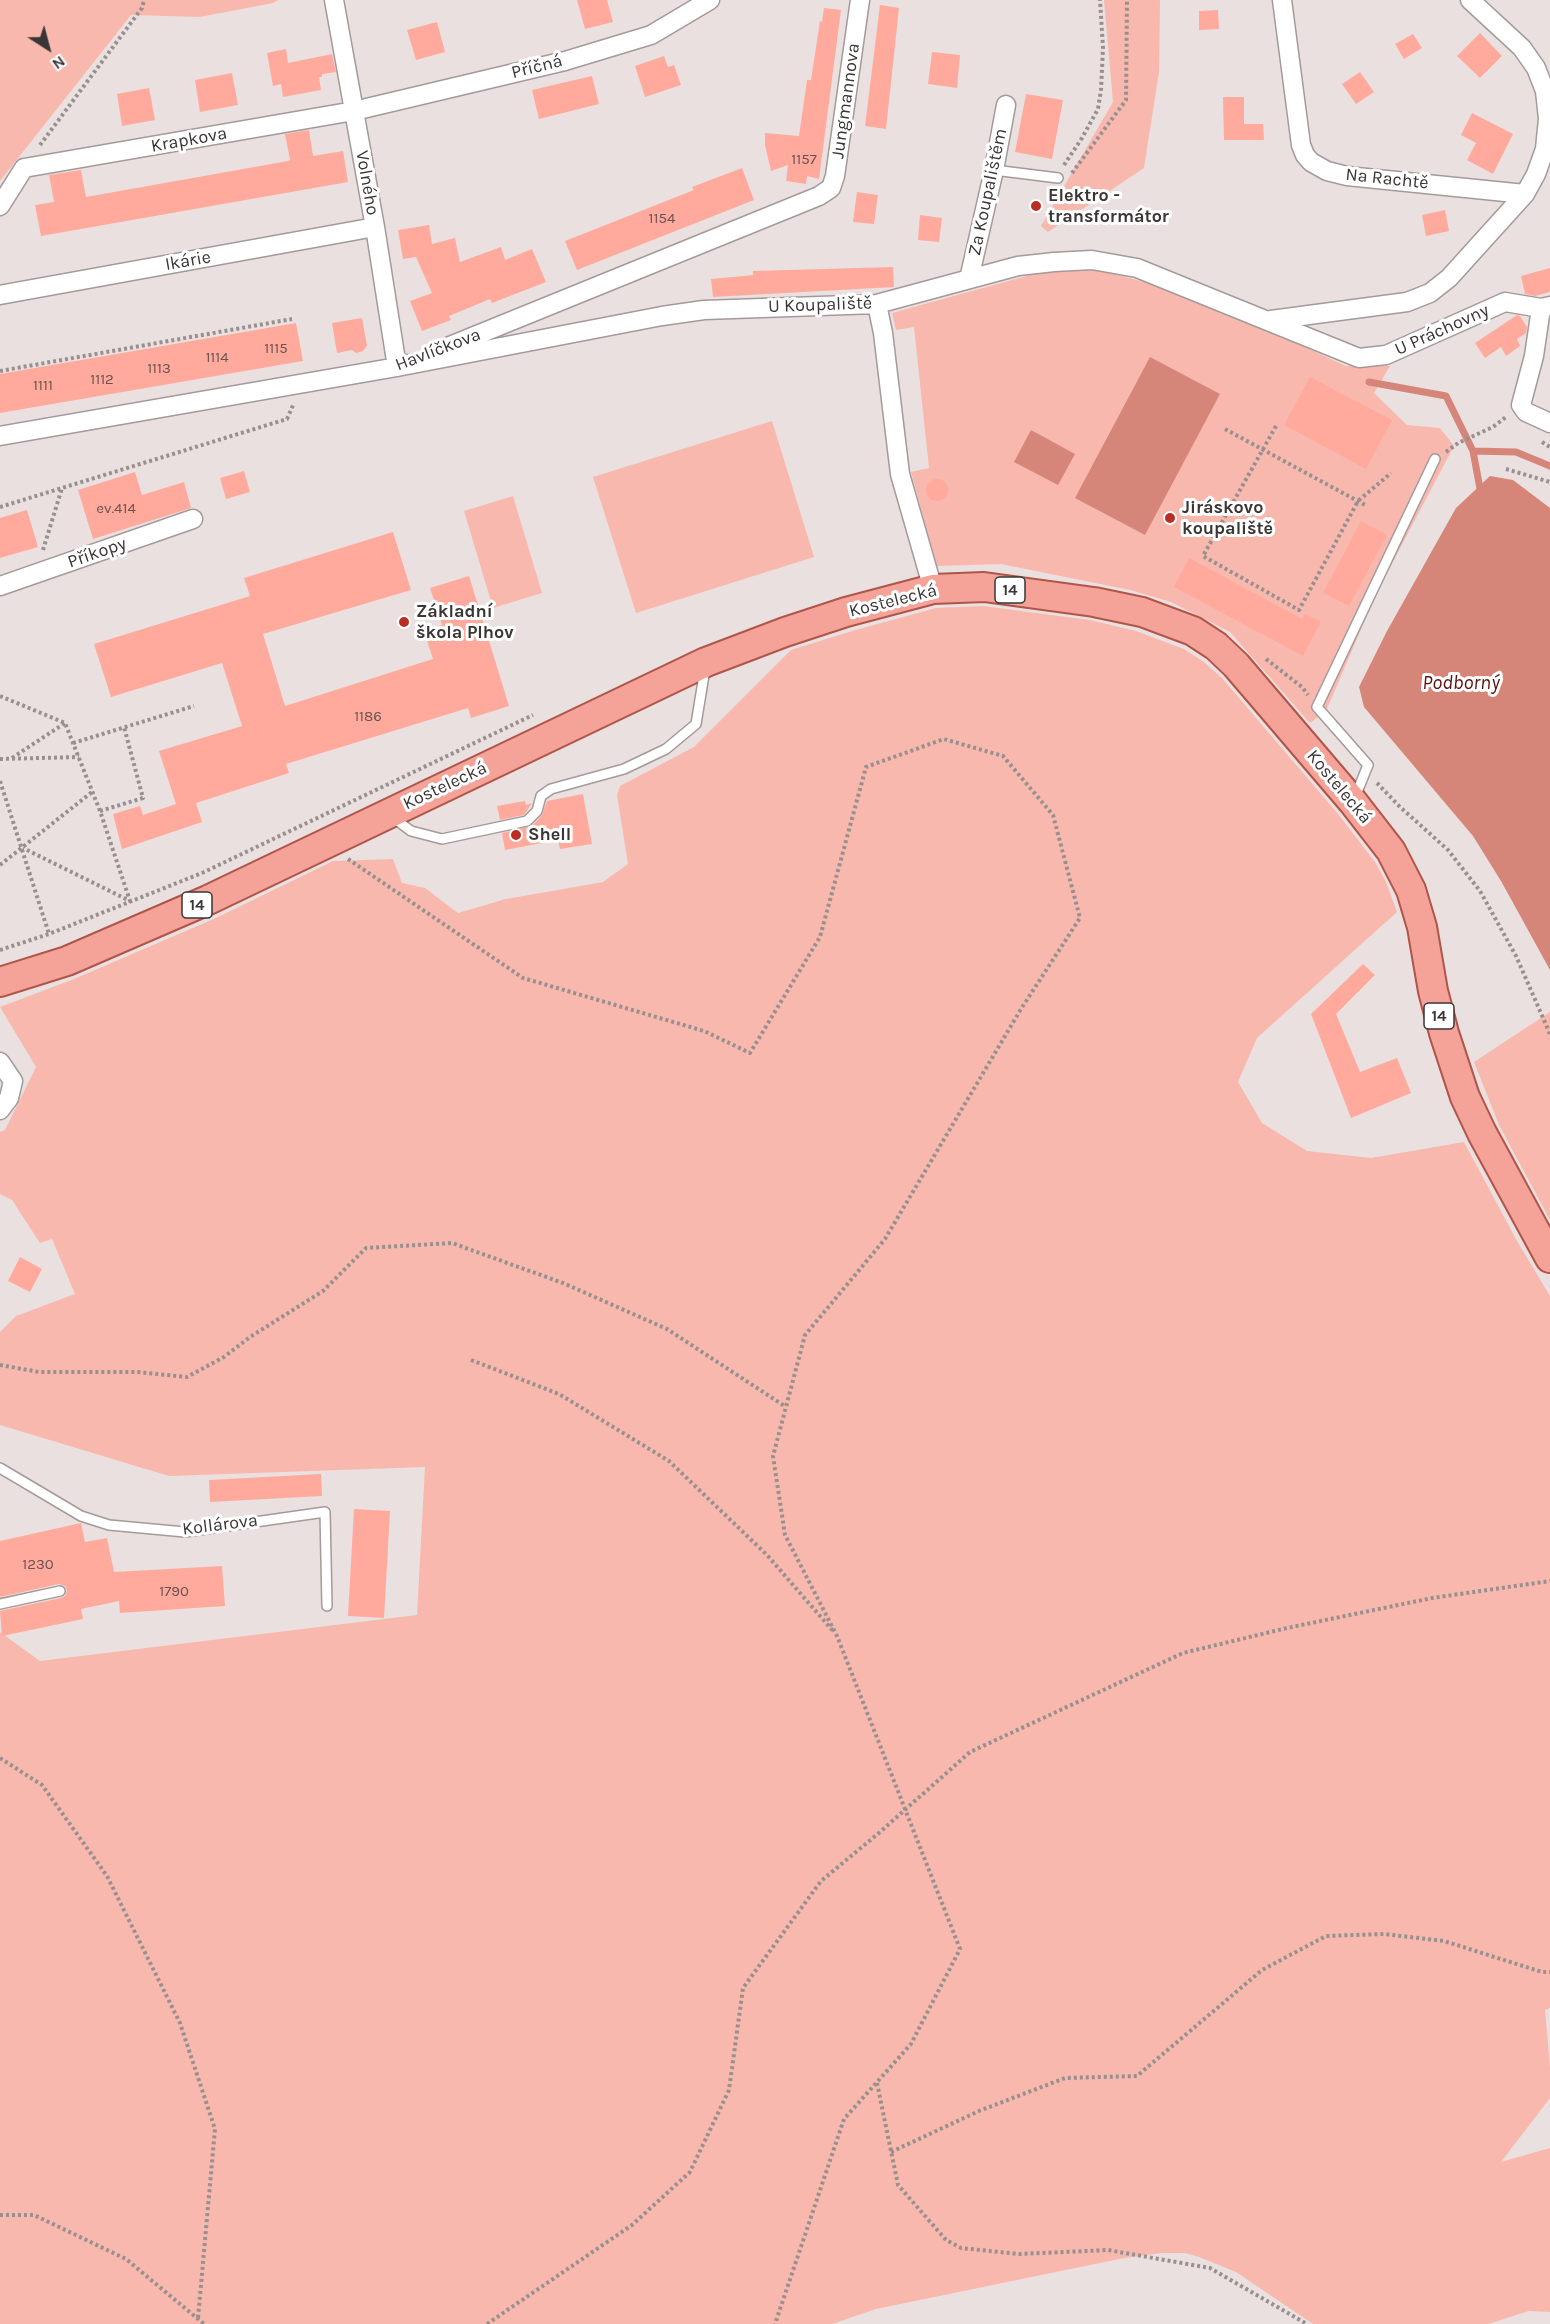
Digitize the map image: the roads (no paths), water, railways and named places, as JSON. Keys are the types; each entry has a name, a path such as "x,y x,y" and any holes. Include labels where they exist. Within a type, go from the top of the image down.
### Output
{"main road":[{"name":"Kostelecká","path":"0,982 67,961 208,900 706,662 836,615 933,589 984,587 1094,602 1142,612 1193,632 1216,646 1236,665 1353,802 1391,851 1411,890 1422,927 1433,991 1444,1034 1465,1097 1550,1258"}],"street":[{"name":"Volného","path":"334,0 375,227 397,368"},
{"name":"Příčná","path":"354,111 565,61 651,35 710,0"},
{"name":"Jungmannova","path":"819,196 831,188 835,176 860,0"},
{"name":"Na Rachtě","path":"1282,0 1301,145 1311,162 1327,171 1347,176 1525,194"},
{"path":"1269,321 1407,302 1430,292 1449,278 1525,194 1536,174 1545,149 1548,119 1545,91 1536,68 1522,48 1470,0"},
{"name":"Za Koupalištěm","path":"969,279 1006,105"},
{"name":"Krapkova","path":"0,206 24,168 354,111"},
{"name":"Havlíčkova","path":"0,436 397,368 819,196"},
{"name":"Ikárie","path":"0,295 375,227"},
{"name":"U Koupaliště","path":"397,368 662,316 704,310 877,304 1018,266 1054,262 1092,261 1137,268 1269,321"},
{"name":"U Práchovny","path":"1269,321 1359,358 1386,355 1505,302 1545,307"},
{"path":"877,304 883,333 900,474 933,589"},
{"path":"1545,307 1521,405 1526,412 1550,423"},
{"name":"Příkopy","path":"0,586 193,519"},
{"path":"0,1062 13,1081 9,1098 0,1110"}],"lane":[{"path":"994,170 1057,178"},
{"path":"1353,802 1368,765 1317,707 1435,459"},
{"path":"387,813 411,831 442,840 527,821 537,811 541,796 551,789 624,769 666,749 696,724 706,662"},
{"name":"Kollárova","path":"0,1468 81,1515 109,1525 185,1532 325,1512 327,1606"},
{"path":"0,1604 60,1591"}],"water":[{"path":"1150,357 1220,394 1145,535 1075,498"},
{"path":"1031,430 1075,454 1058,485 1014,462"},
{"name":"Podborný","path":"1490,476 1513,480 1550,508 1550,970 1501,881 1473,836 1364,707 1359,687 1387,631 1456,508"}],"waterway":[{"path":"1369,382 1446,396 1473,451 1481,494"},
{"path":"1473,451 1516,452 1550,466"}],"place":[{"name":"Elektro - transformátor","path":"1036,206"},
{"name":"Jiráskovo koupaliště","path":"1170,518"},
{"name":"Základní škola Plhov","path":"404,622"},
{"name":"Shell","path":"516,835"}]}
